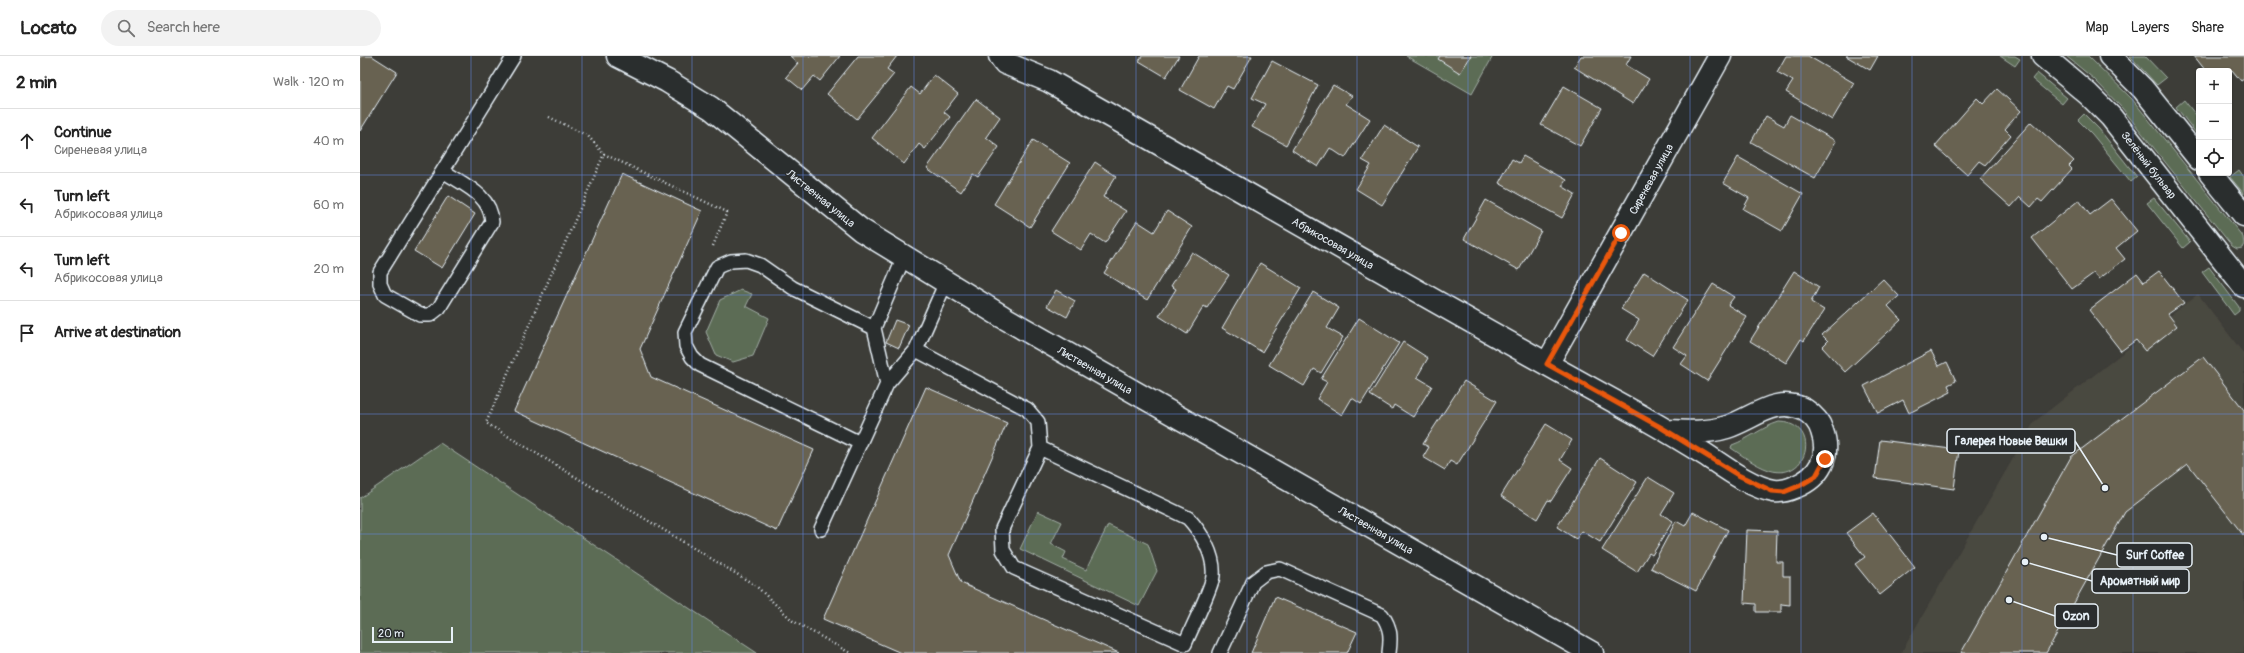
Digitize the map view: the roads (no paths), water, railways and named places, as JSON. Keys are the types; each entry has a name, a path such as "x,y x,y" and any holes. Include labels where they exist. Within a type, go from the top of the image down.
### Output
{"street":[{"name":"Лиственная улица","path":"618,56 667,80 711,108 861,230 904,257 1003,317 1592,653"},
{"name":"Абрикосовая улица","path":"1000,56 1005,62 1049,80 1667,431 1738,475 1772,491 1784,492 1816,476 1825,459 1825,441 1819,422 1808,412 1789,404 1769,408 1727,427 1701,431 1667,431"},
{"name":"Сиреневая улица","path":"1547,364 1720,56"},
{"name":"Зелёный бульвар","path":"2043,56 2088,94 2111,117 2244,286"},
{"path":"2110,56 2143,89 2196,155"},
{"path":"2212,176 2244,215"}],"lane":[{"path":"443,171 484,199 491,211 492,222 439,308 430,315 420,315 385,295 380,284 380,272 514,56"},
{"path":"886,384 874,328 904,257"},
{"path":"860,443 700,365 692,357 686,346 685,332 717,267 731,261 738,260 746,260 760,265 793,288 874,328"},
{"path":"821,529 886,384 916,350 946,282"},
{"path":"916,350 1027,409 1038,422 1040,448 1002,529 1003,550 1014,568 1185,644 1213,577 1212,560 1198,529 1188,518 1040,448"},
{"path":"1220,653 1253,582 1266,572 1280,569 1382,615 1389,625 1392,636 1390,653"}],"place":[{"name":"Галерея Новые Вешки","path":"2105,488"},
{"name":"Surf Coffee","path":"2044,537"},
{"name":"Ароматный мир","path":"2025,562"},
{"name":"Ozon","path":"2009,600"}]}
